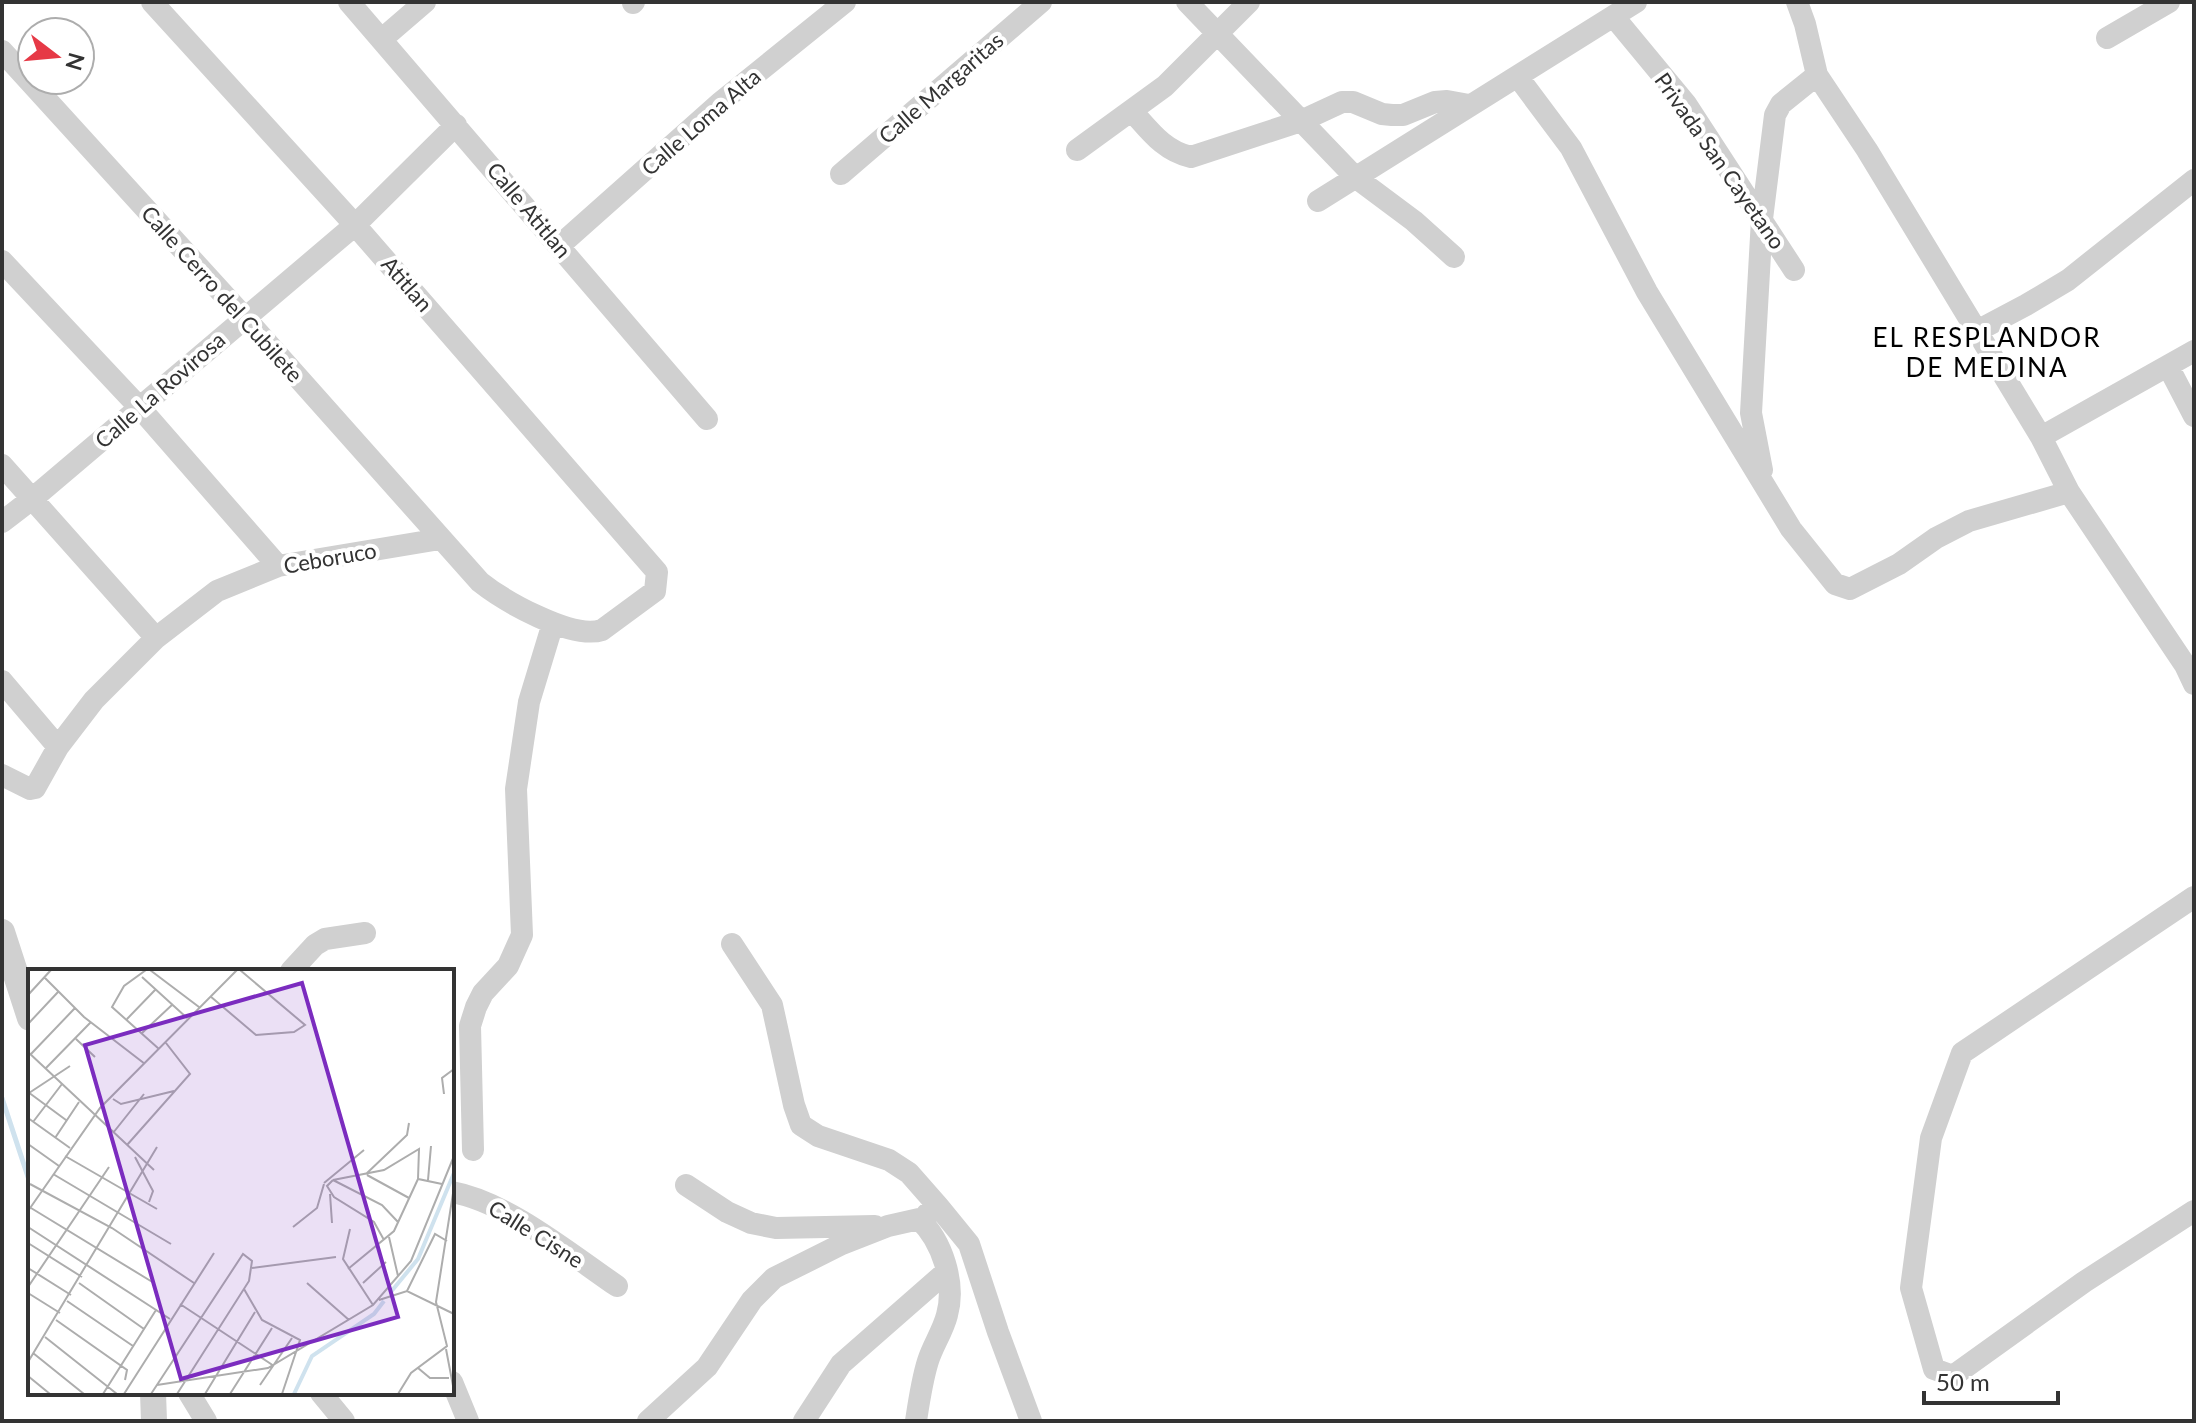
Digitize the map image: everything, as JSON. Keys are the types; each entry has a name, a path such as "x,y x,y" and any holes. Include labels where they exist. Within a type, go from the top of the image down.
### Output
{"street":[{"name":"Atitlan","path":"152,2 355,225 657,572 655,591 602,630 593,633 553,623"},
{"name":"Calle Atitlan","path":"349,2 707,419"},
{"path":"382,39 425,2"},
{"name":"Calle Loma Alta","path":"559,246 721,102 845,2"},
{"name":"Calle Margaritas","path":"841,174 1041,2"},
{"path":"1187,2 1355,177 1414,221 1454,257"},
{"path":"1077,150 1165,86 1249,2"},
{"path":"1318,201 1636,2"},
{"path":"1797,2 1817,75 1867,150 1977,331 2041,437 2069,492 2191,670"},
{"path":"2107,38 2169,2"},
{"name":"Privada San Cayetano","path":"1614,17 1686,104 1794,270"},
{"name":"Calle Cerro del Cubilete","path":"2,51 245,318 440,539"},
{"path":"1764,483 1751,413 1762,219 1775,115 1781,104 1817,75"},
{"path":"1518,77 1571,148 1647,292 1791,529 1835,584 1850,589 1899,564 1936,538 1969,521 2069,492"},
{"path":"1132,111 1163,145 1191,157 1301,121 1342,102 1353,102 1392,115 1403,115 1435,102 1469,105"},
{"name":"Calle La Rovirosa","path":"2,522 355,225 456,125"},
{"path":"1977,331 2068,280 2194,180"},
{"path":"2,261 140,408 278,566"},
{"path":"2041,437 2194,351"},
{"path":"2168,366 2194,416"},
{"path":"2,465 156,638"},
{"path":"440,539 480,582 498,596 553,623 529,702 516,789 522,935 508,966 483,993 470,1026 473,1150"},
{"name":"Ceboruco","path":"2,775 30,789 35,788 58,747 94,700 156,638 217,591 278,566 440,539"},
{"path":"2,681 58,747"},
{"path":"2194,897 1962,1053 1931,1138 1911,1288 1934,1369 1953,1376 2084,1282 2194,1211"},
{"path":"2,932 28,1012"},
{"path":"293,969 315,945 325,939 365,933"},
{"path":"732,944 772,1005 801,1125 818,1136 889,1160 909,1173 969,1244 1031,1421"},
{"path":"686,1185 727,1212 751,1223 776,1228 888,1226"},
{"name":"Calle Cisne","path":"454,1192 470,1195 508,1212 617,1286"},
{"path":"648,1421 707,1367 752,1300 774,1278 842,1244 888,1226 919,1219 938,1206"},
{"path":"916,1421 928,1359 948,1314 949,1291 943,1254 931,1230 919,1219"},
{"path":"806,1420 841,1364 946,1272"},
{"path":"454,1387 468,1421"},
{"path":"153,1395 154,1421"},
{"path":"190,1395 206,1421"},
{"path":"323,1395 344,1421"}],"waterway":[{"path":"2,1098 28,1177"}],"district":[{"name":"EL RESPLANDOR DE MEDINA","path":"1987,353"}]}
